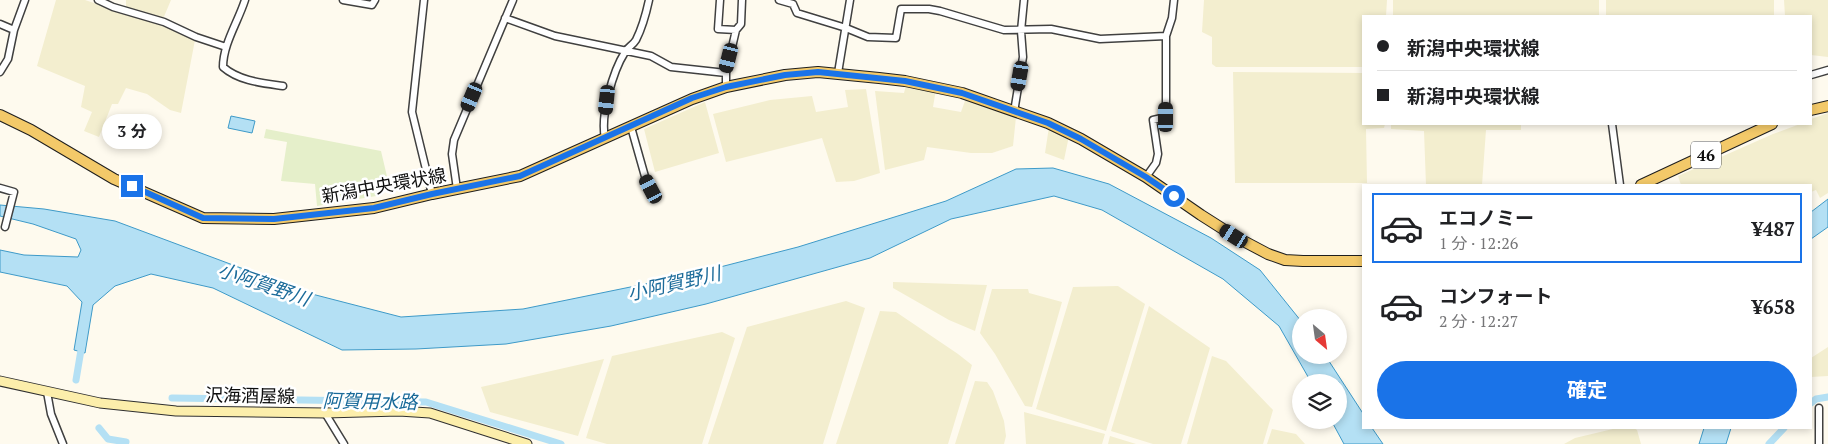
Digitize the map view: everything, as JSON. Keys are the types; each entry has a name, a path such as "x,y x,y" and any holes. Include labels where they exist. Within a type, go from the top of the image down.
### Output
{"main road":[{"name":"新潟中央環状線","path":"0,115 31,130 114,179 203,218 274,219 374,208 520,176 692,98 726,87 785,75 818,72 838,73 905,81 962,93 1048,123 1081,139 1146,177 1234,236 1268,254 1285,260 1362,261"},
{"path":"1812,110 1828,106"},
{"name":"46","path":"1642,184 1770,125"},
{"name":"沢海酒屋線","path":"0,381 100,403 176,411 325,413 399,410 430,413 527,444"}],"street":[{"path":"0,72 8,58 14,30 26,0"},
{"path":"98,0 114,7 164,22 226,48"},
{"path":"245,0 222,59 222,67 230,74 258,82 283,86"},
{"path":"343,0 372,5 375,0"},
{"path":"424,0 412,112 432,194"},
{"path":"457,189 452,154 454,140 512,0"},
{"path":"605,138 607,100 615,75 626,51 639,34 649,0"},
{"path":"720,0 718,29 736,30"},
{"path":"726,87 726,73 736,30 741,24 742,0"},
{"path":"779,0 794,2 797,13 846,28 868,38 896,38 901,9 929,9 1004,30 1051,29 1100,39 1166,36"},
{"path":"838,73 850,0"},
{"path":"1014,112 1023,57 1021,30 1024,0"},
{"path":"1146,177 1156,163 1158,154 1154,120 1166,117 1166,36 1172,18 1174,0"},
{"path":"506,18 555,36 651,56 671,67 726,73"},
{"path":"0,24 14,30"},
{"path":"1812,75 1828,70"},
{"path":"1612,125 1620,184"},
{"path":"631,127 646,180 656,198"},
{"path":"0,188 14,192 5,227"},
{"path":"47,392 51,414 63,444"},
{"path":"1819,408 1819,444"},
{"path":"325,413 344,444"}],"shaded area":[{"path":"56,0 85,0 163,26 195,40 181,113 170,110 147,94 126,88 118,104 112,104 99,137 84,131 92,112 81,107 85,86 37,66"},
{"path":"126,0 171,0 163,19 126,7"},
{"path":"1204,0 1387,0 1386,15 1362,15 1362,67 1216,67 1212,64 1212,37 1202,32"},
{"path":"1393,0 1599,0 1599,15 1393,15"},
{"path":"1606,0 1774,0 1774,15 1606,15"},
{"path":"1784,0 1828,0 1828,57 1812,55 1812,15 1785,15"},
{"path":"1233,72 1362,73 1362,125 1385,125 1384,128 1366,129 1367,183 1235,183"},
{"path":"906,85 936,89 933,107 961,112 966,98 1016,117 1013,146 992,153 971,153 927,147 924,160 885,170 875,91 904,93"},
{"path":"866,89 880,173 854,181 836,182 822,138 726,162 713,114 770,100 812,96 816,112 848,107 845,90"},
{"path":"705,102 719,153 655,172 644,129"},
{"path":"1828,113 1828,193 1820,198 1816,190 1812,192 1812,184 1681,184 1678,176 1773,134 1797,125 1812,125 1812,119"},
{"path":"1391,125 1521,125 1521,130 1486,130 1482,184 1426,184 1424,131 1391,129"},
{"path":"1049,127 1069,136 1064,160 1045,153"},
{"path":"893,282 987,285 975,331 949,320 893,288"},
{"path":"1118,286 1145,304 1106,431 1036,409 1073,287"},
{"path":"992,289 1028,289 1029,293 1062,302 1032,407 1025,406 995,354 980,333"},
{"path":"846,301 865,308 823,444 708,444 747,327"},
{"path":"1149,306 1210,348 1181,444 1153,444 1111,431"},
{"path":"880,311 896,312 972,365 948,444 836,444"},
{"path":"722,332 735,338 702,444 607,444 586,438 612,356"},
{"path":"1828,347 1828,376 1812,377 1812,357"},
{"path":"1212,356 1226,361 1273,410 1263,444 1187,444"},
{"path":"604,359 578,436 490,412 481,387"},
{"path":"975,381 987,382 993,391 1004,421 1006,436 1004,444 955,444"},
{"path":"1024,412 1105,434 1102,444 1026,444"},
{"path":"1272,429 1296,434 1305,444 1267,444"},
{"path":"1613,429 1636,429 1641,444 1564,444 1575,438"},
{"path":"1110,436 1136,444 1108,444"}],"green space":[{"path":"266,129 381,151 389,185 382,195 317,206 315,184 281,181 287,142 264,138"}],"water":[{"path":"231,116 255,121 252,133 228,128"},
{"name":"小阿賀野川","path":"1053,168 1109,184 1211,238 1260,270 1292,310 1292,349 1279,326 1223,279 1102,210 1054,196 951,219 870,258 706,304 611,326 506,344 416,349 342,350 213,288 151,274 115,286 93,305 85,353 74,350 82,302 67,286 0,272 0,250 24,255 78,257 81,250 76,239 33,224 0,216 0,205 44,209 115,221 308,293 401,317 523,309 689,275 798,247 946,201 1016,169"},
{"path":"1828,199 1828,227 1812,238 1812,211"},
{"path":"1301,364 1331,364 1337,374 1306,374"},
{"path":"1347,389 1362,412 1362,429 1373,429 1383,444 1344,444 1336,429 1347,429"},
{"path":"1704,429 1731,429 1726,444 1699,444"}],"waterway":[{"name":"阿賀用水路","path":"76,380 82,344"},
{"path":"1812,402 1816,399 1828,397"},
{"name":"阿賀用水路","path":"172,398 426,402 561,444"},
{"name":"阿賀用水路","path":"99,428 108,439 126,442"},
{"path":"1769,444 1783,429"}],"route":[{"path":"132,186 203,218 274,219 374,208 520,176 706,93 785,75 818,72 905,81 962,93 1048,123 1081,139 1146,177 1174,196"}]}
